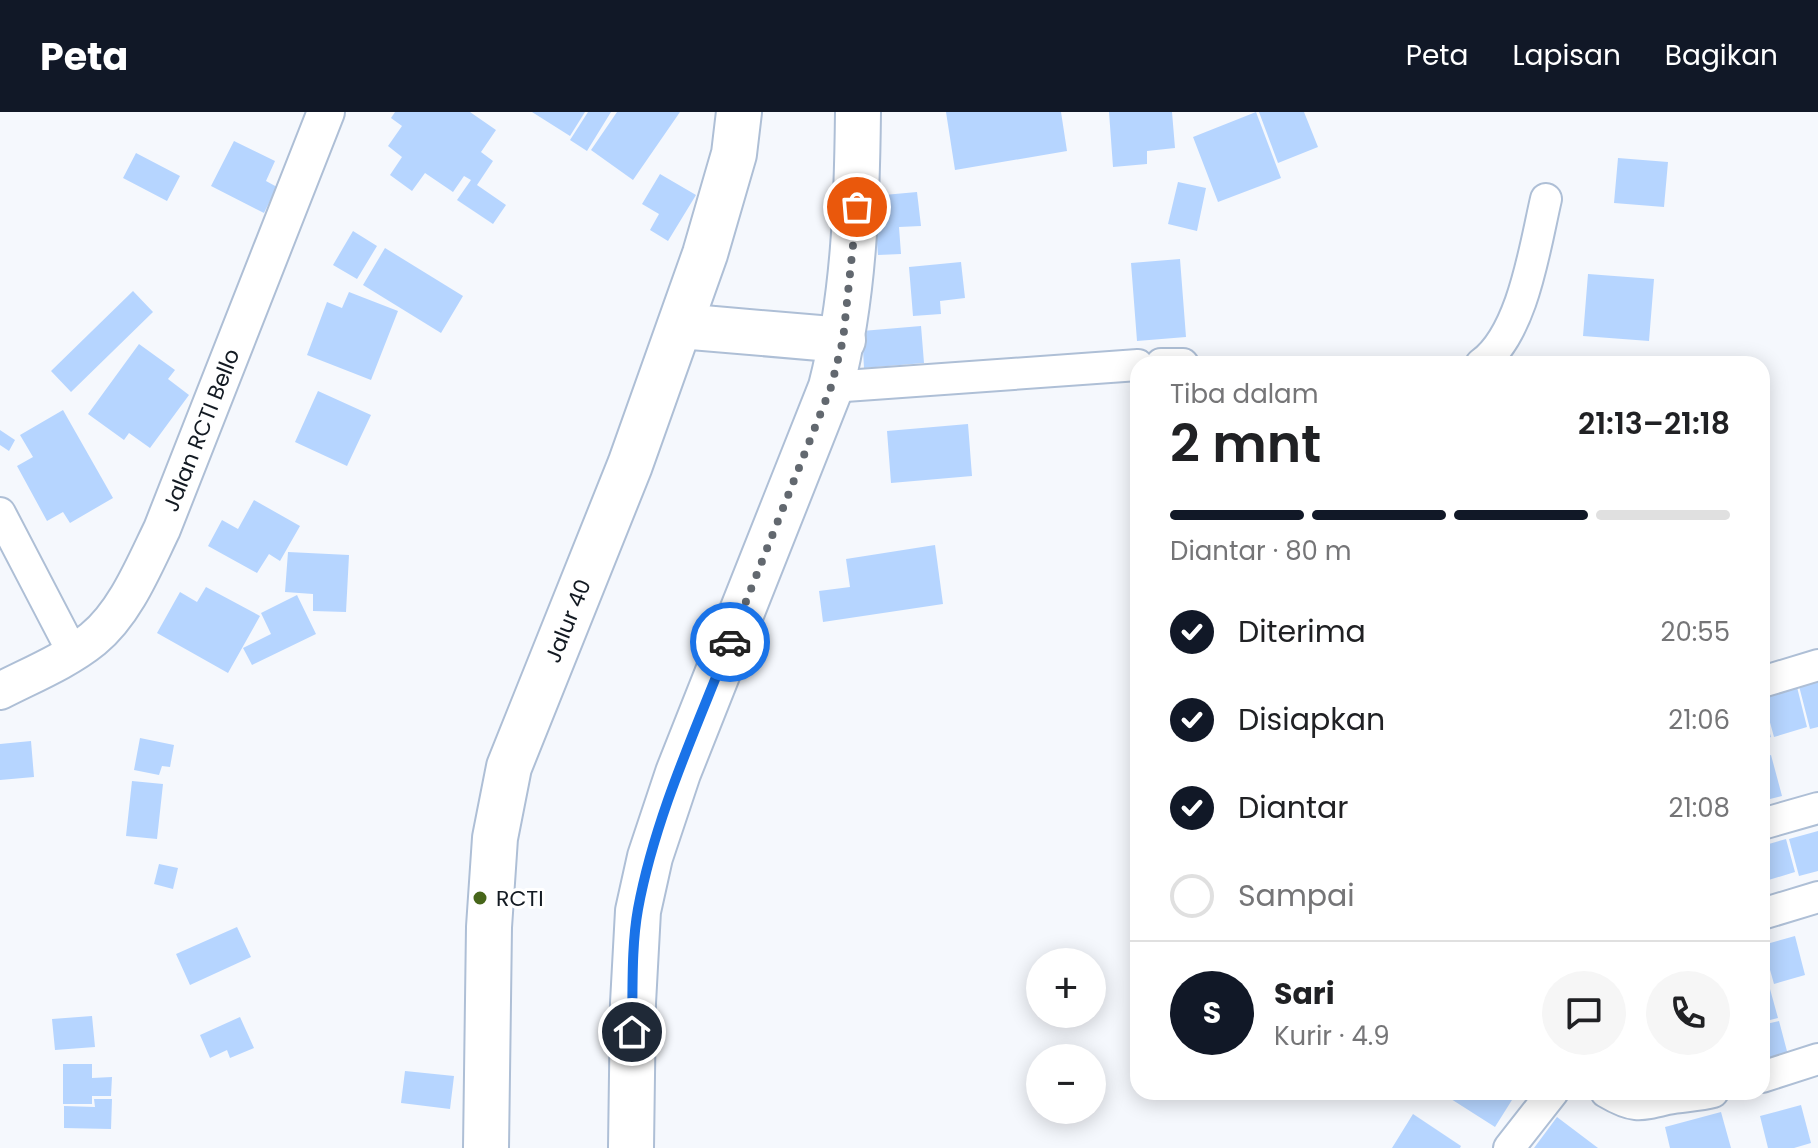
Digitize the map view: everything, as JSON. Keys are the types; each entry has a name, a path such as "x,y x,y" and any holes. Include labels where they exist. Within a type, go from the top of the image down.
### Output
{"highway":[{"name":"Jalur 40","path":"486,1148 489,927 495,838 509,767 630,465 680,326 734,154 739,112"},
{"path":"631,1148 638,911 650,857 678,773 831,387 843,340 857,207 858,112"},
{"path":"680,326 843,340"}],"street":[{"name":"Jalan RCTI Bello","path":"0,691 95,638 115,614 139,576 162,529 326,112"},
{"path":"1488,356 1503,338 1523,299 1546,199"},
{"path":"831,387 1130,366"},
{"path":"0,513 73,653"},
{"path":"1770,680 1818,665"},
{"path":"1770,822 1818,808"},
{"path":"1770,912 1818,897"},
{"path":"1770,1074 1818,1059"},
{"path":"1509,1148 1547,1100"},
{"path":"1623,1100 1634,1105 1651,1105 1664,1100"}],"building":[{"path":"395,112 470,112 496,130 481,152 493,161 477,185 506,205 493,224 457,200 471,180 464,176 453,192 425,173 412,191 390,175 402,157 388,146 402,126 391,118"},
{"path":"532,112 585,112 570,136"},
{"path":"588,112 611,112 587,151 570,140"},
{"path":"617,112 680,112 633,180 591,150"},
{"path":"946,112 1061,112 1067,151 955,170"},
{"path":"1109,112 1172,112 1175,148 1147,151 1147,164 1113,167"},
{"path":"1256,112 1281,178 1218,202 1193,137"},
{"path":"1259,112 1304,112 1318,147 1278,163"},
{"path":"234,141 275,161 266,181 277,187 264,213 211,186"},
{"path":"136,153 180,176 167,201 123,178"},
{"path":"1618,158 1668,162 1664,207 1614,203"},
{"path":"660,174 696,195 668,241 650,230 659,214 642,204"},
{"path":"1178,182 1206,188 1197,231 1168,224"},
{"path":"917,192 921,226 899,227 901,254 878,255 873,196"},
{"path":"353,231 377,246 357,279 333,265"},
{"path":"385,248 463,296 441,333 363,285"},
{"path":"1180,259 1186,337 1137,341 1131,263"},
{"path":"961,262 965,298 940,301 941,314 913,316 909,267"},
{"path":"1588,274 1654,279 1649,341 1583,336"},
{"path":"133,291 153,312 71,392 51,371"},
{"path":"349,292 398,311 371,380 307,355 327,302 342,308"},
{"path":"921,326 924,363 864,368 862,331"},
{"path":"139,344 175,370 168,379 189,395 150,448 129,433 124,440 88,414"},
{"path":"318,391 371,415 347,466 295,442"},
{"path":"63,410 113,498 70,523 63,512 47,521 17,466 33,457 20,435"},
{"path":"968,424 972,476 891,483 887,431"},
{"path":"0,430 15,440 9,451 0,445"},
{"path":"254,500 300,526 280,561 269,554 257,573 208,546 222,520 238,529"},
{"path":"935,545 943,604 823,622 819,591 850,587 846,559"},
{"path":"288,552 349,555 346,612 313,611 313,594 285,592"},
{"path":"206,587 260,616 228,673 157,633 180,592 197,602"},
{"path":"297,595 316,634 252,665 243,648 271,634 261,613"},
{"path":"1818,681 1818,727 1810,729 1799,686"},
{"path":"1797,687 1807,727 1774,737 1770,722 1770,695"},
{"path":"140,738 174,745 170,767 162,766 159,775 134,770"},
{"path":"31,741 34,777 0,780 0,744"},
{"path":"1770,755 1782,796 1770,799"},
{"path":"132,781 163,784 157,839 126,836"},
{"path":"1818,831 1818,871 1799,876 1789,839"},
{"path":"1786,839 1795,872 1770,880 1770,844"},
{"path":"159,864 178,868 173,889 154,884"},
{"path":"237,927 251,957 190,985 176,954"},
{"path":"1795,936 1805,975 1774,984 1770,970 1770,943"},
{"path":"1770,989 1778,1018 1770,1020"},
{"path":"92,1016 95,1047 55,1050 52,1019"},
{"path":"240,1017 254,1048 230,1058 227,1050 210,1058 200,1035"},
{"path":"1779,1021 1788,1055 1770,1060 1770,1023"},
{"path":"63,1064 92,1064 92,1078 112,1077 111,1096 92,1096 92,1104 63,1104"},
{"path":"405,1071 454,1076 450,1109 401,1103"},
{"path":"94,1099 112,1099 111,1129 64,1128 64,1106 95,1107"},
{"path":"1453,1100 1512,1100 1495,1127"},
{"path":"1801,1105 1811,1143 1794,1148 1768,1148 1760,1116"},
{"path":"1721,1112 1731,1148 1670,1148 1665,1127"},
{"path":"1413,1114 1461,1146 1460,1148 1392,1148"},
{"path":"1557,1117 1598,1148 1534,1148"}],"way so far":[{"path":"730,642 831,387 843,340 857,207"}],"place":[{"name":"RCTI","path":"480,898"}],"route":[{"path":"632,1032 638,911 650,857 678,773 730,642"}]}
